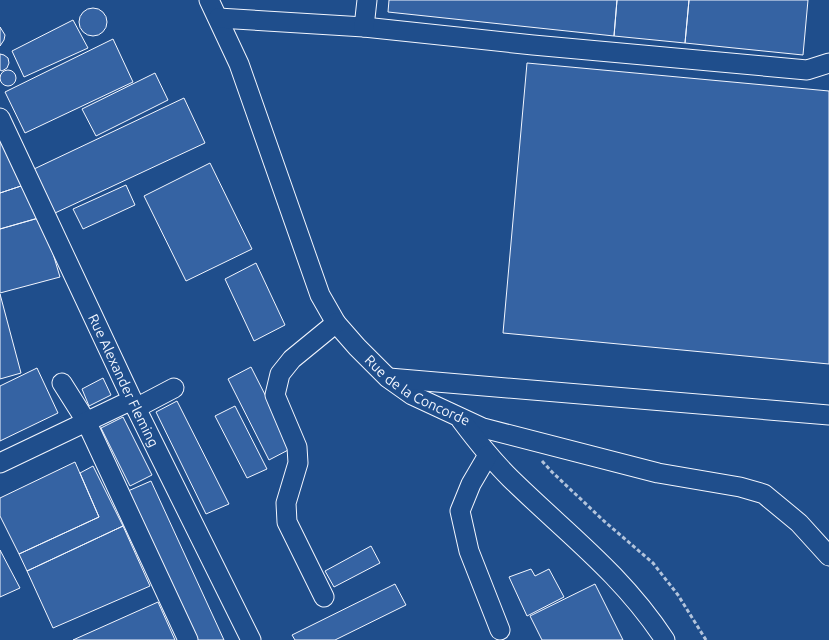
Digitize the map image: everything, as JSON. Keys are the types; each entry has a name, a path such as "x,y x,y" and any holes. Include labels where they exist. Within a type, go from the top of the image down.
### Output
{"street":[{"name":"Rue de la Concorde","path":"209,0 240,64 320,295 336,323 388,378 412,395 483,428 658,473 740,487 764,494 794,518 829,556"},
{"path":"364,27 367,0"},
{"path":"218,18 364,27 533,45 807,70 829,63"},
{"name":"Rue Alexander Fleming","path":"0,118 134,404 250,640"},
{"path":"324,597 287,522 286,503 298,464 297,447 275,395 280,374 292,359 336,323"},
{"path":"388,378 829,415"},
{"path":"62,383 86,421 188,640"},
{"path":"0,463 86,421 174,388"},
{"path":"459,418 488,455 510,478 623,584 665,640"},
{"path":"488,455 471,484 460,511 469,551 500,630"},
{"path":"813,539 829,569"}],"path":[{"path":"524,439 552,472 604,521 653,563 678,594 706,640"}],"building":[{"path":"389,0 617,0 614,36 388,12"},
{"path":"617,0 689,0 685,43 614,36"},
{"path":"689,0 808,0 803,55 685,43"},
{"path":"93,8 103,12 107,22 103,32 93,36 83,32 79,22 83,12"},
{"path":"73,20 88,48 24,77 12,51"},
{"path":"0,27 5,35 0,46"},
{"path":"113,39 133,82 25,133 5,92"},
{"path":"0,54 8,58 9,63 7,68 2,71 0,70"},
{"path":"527,63 829,91 829,364 503,333"},
{"path":"5,70 11,70 16,75 14,84 5,86 0,81 0,75"},
{"path":"155,73 168,100 96,136 82,109"},
{"path":"184,98 205,143 55,213 34,169"},
{"path":"0,126 27,184 0,193"},
{"path":"210,163 252,249 186,281 144,196"},
{"path":"27,184 42,217 0,229 0,193"},
{"path":"126,185 135,205 83,229 73,209"},
{"path":"42,217 60,277 0,293 0,229"},
{"path":"256,263 285,325 254,341 225,279"},
{"path":"0,294 21,373 0,379"},
{"path":"251,367 292,448 269,460 228,379"},
{"path":"37,368 58,413 0,441 0,386"},
{"path":"103,378 111,395 89,406 82,389"},
{"path":"177,401 229,504 206,514 156,412"},
{"path":"235,406 267,469 247,478 215,416"},
{"path":"123,417 152,475 130,486 101,428"},
{"path":"75,462 99,517 19,554 0,516 0,498"},
{"path":"93,466 123,526 27,571 19,554 99,517 80,473"},
{"path":"151,481 224,640 196,640 128,491"},
{"path":"123,526 150,586 53,628 27,571"},
{"path":"371,546 380,563 334,587 325,571"},
{"path":"0,550 20,588 0,597"},
{"path":"531,569 535,576 549,569 564,597 527,616 509,577"},
{"path":"395,584 406,605 335,640 295,640 292,635"},
{"path":"595,584 623,640 542,640 530,616"},
{"path":"158,602 175,640 73,640"}]}
